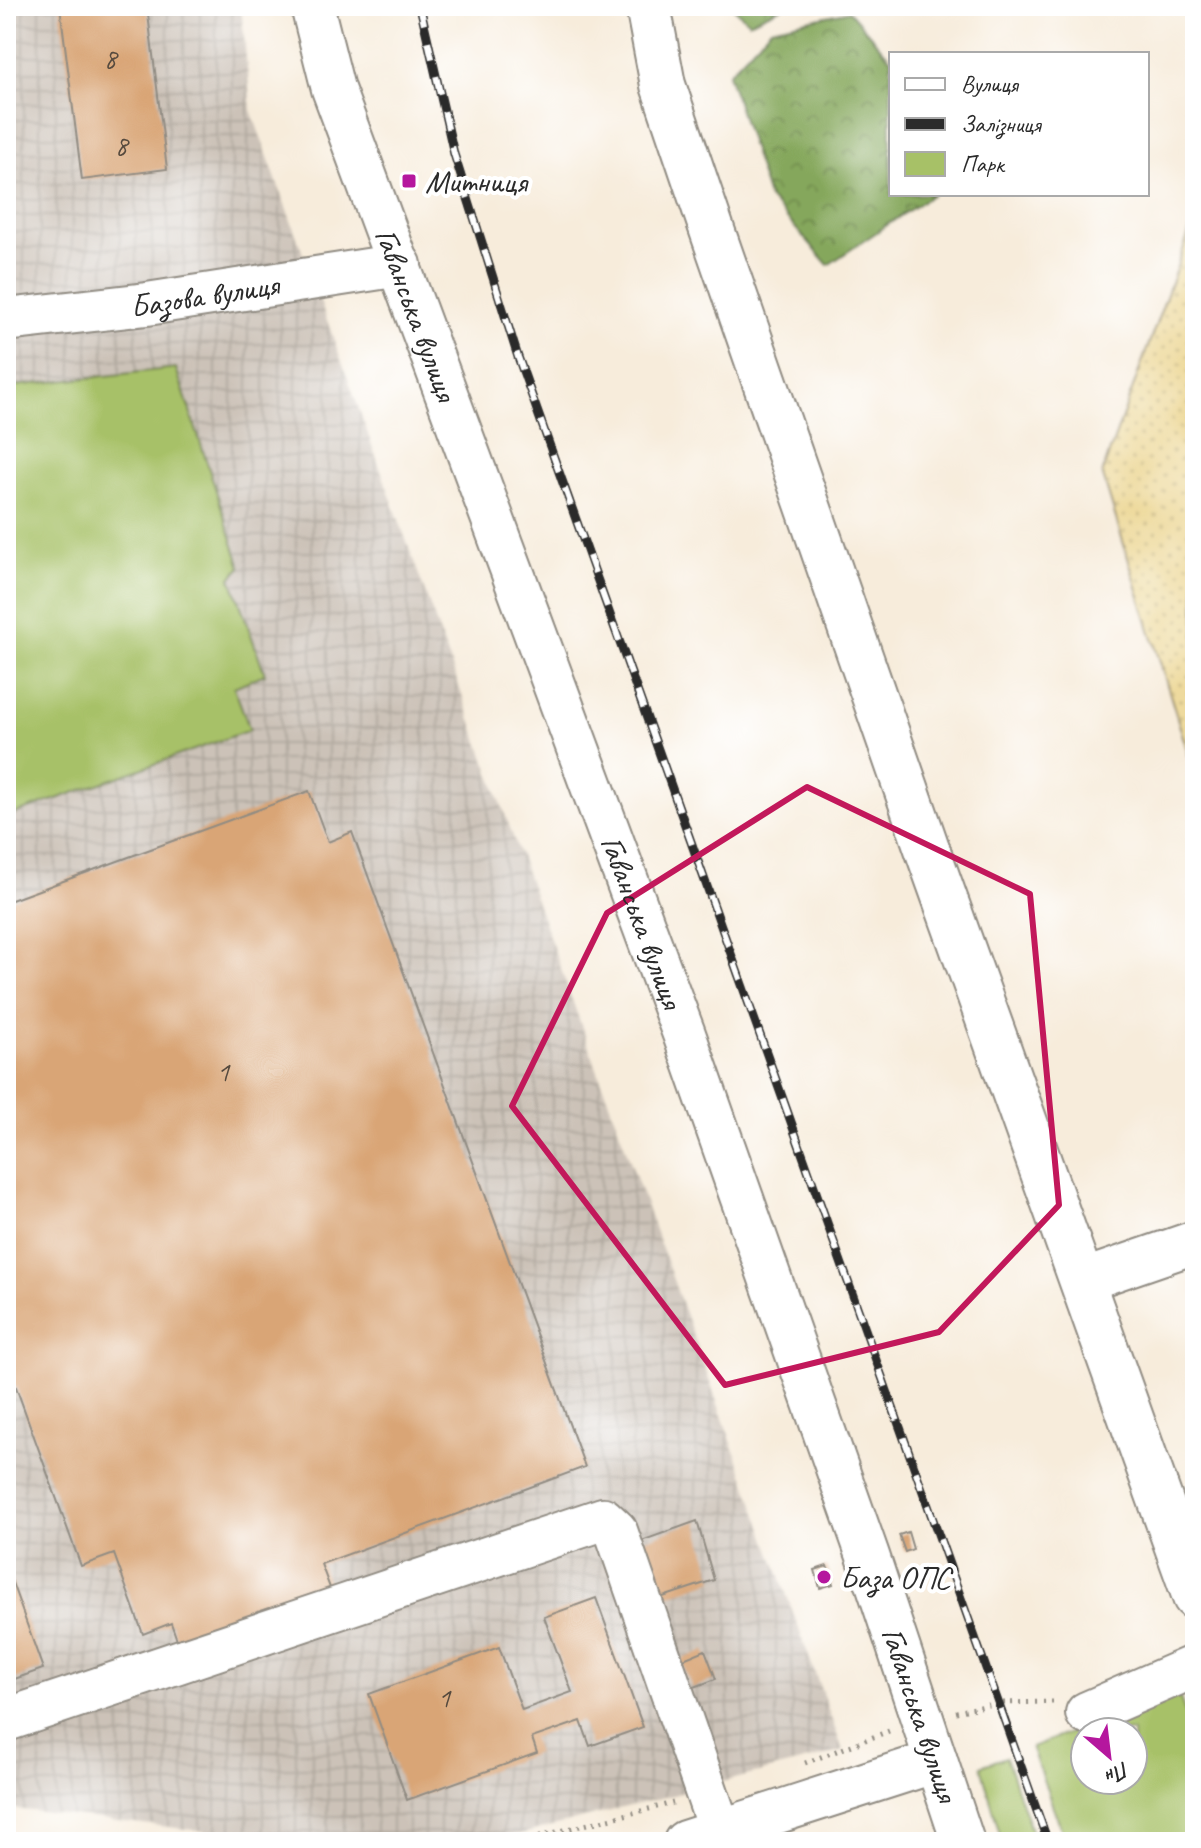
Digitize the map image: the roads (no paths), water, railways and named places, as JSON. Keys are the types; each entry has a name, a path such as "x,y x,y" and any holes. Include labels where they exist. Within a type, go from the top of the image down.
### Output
{"main road":[{"path":"648,6 663,85 718,247 1195,1597"}],"street":[{"name":"Гаванська вулиця","path":"312,6 333,89 684,1034 923,1718 963,1842"},
{"name":"Базова вулиця","path":"6,320 147,304 400,265"},
{"path":"1082,1281 1195,1242"},
{"path":"6,1720 603,1519 616,1531 702,1836 936,1761"},
{"path":"1087,1713 1195,1666"}],"railway":[{"path":"420,6 454,154 518,357 1048,1842"}],"place":[{"name":"Митниця","path":"409,181"},
{"name":"База ОПС","path":"824,1577"}]}
